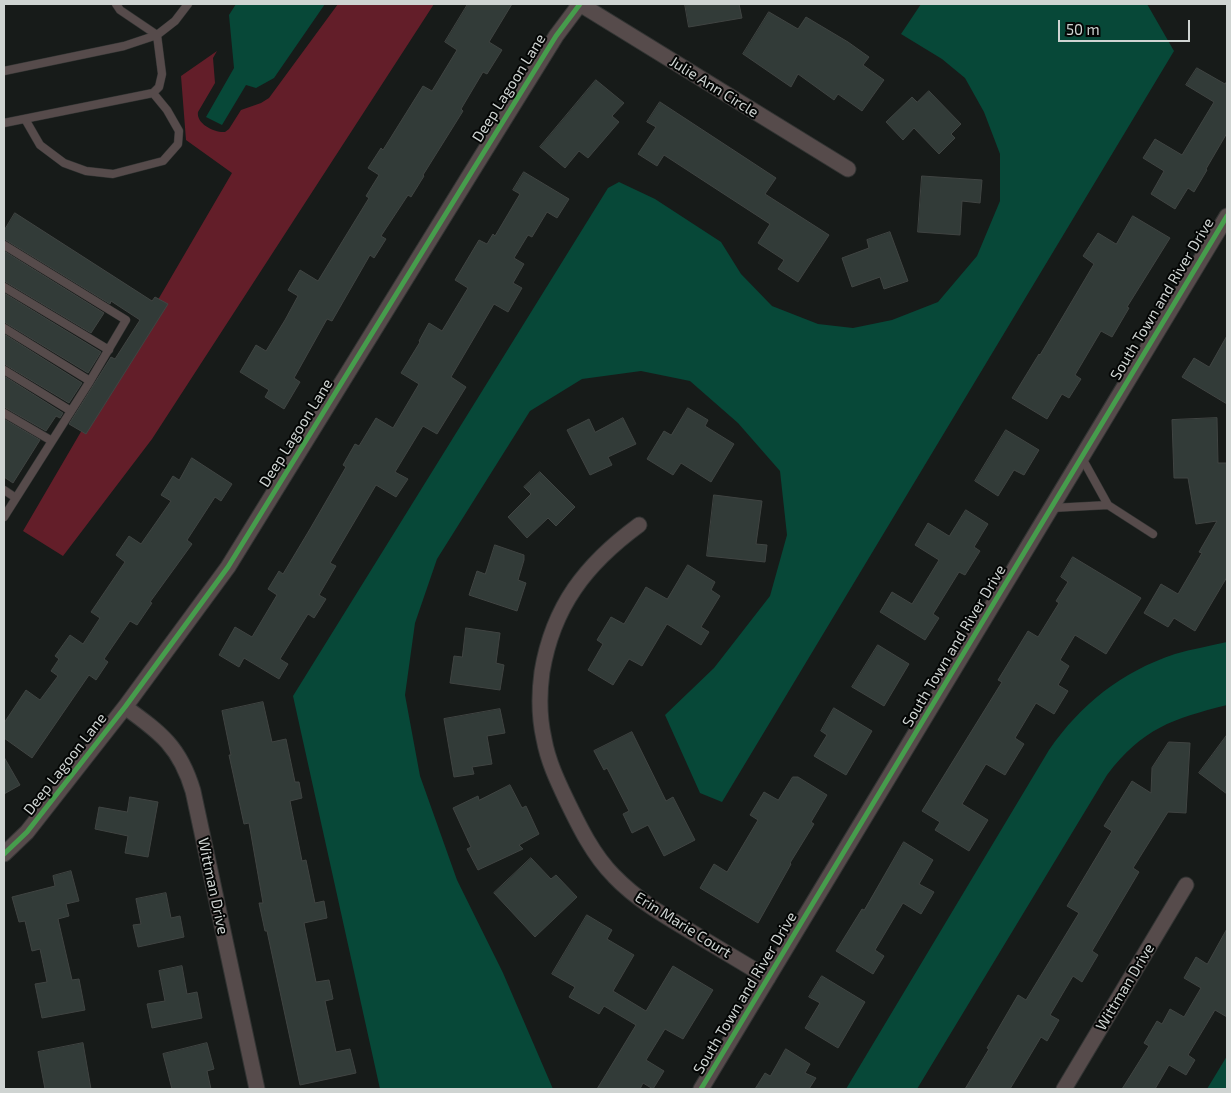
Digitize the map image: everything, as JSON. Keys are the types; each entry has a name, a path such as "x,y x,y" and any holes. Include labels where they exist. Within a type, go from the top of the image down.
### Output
{"street":[{"name":"Julie Ann Circle","path":"580,4 848,169"},
{"name":"Deep Lagoon Lane","path":"4,854 27,832 125,707 228,568 501,124 556,36 580,4"},
{"name":"South Town and River Drive","path":"701,1089 1227,216"},
{"name":"Erin Marie Court","path":"639,525 606,552 579,580 557,617 544,658 540,702 544,739 549,758 555,776 584,834 598,857 613,875 629,891 650,907 768,978"},
{"name":"Wittman Drive","path":"125,707 164,738 176,752 187,772 257,1089"},
{"name":"Wittman Drive","path":"1064,1089 1186,885"}],"lane":[{"path":"116,4 120,10 158,35"},
{"path":"4,71 124,46 158,35 175,21 188,4"},
{"path":"4,123 153,93 159,87 162,74 158,35"},
{"path":"25,119 40,145 64,163 86,172 113,174 163,161 178,144 178,131 167,110 153,93"},
{"path":"4,244 126,320 90,381 4,517"},
{"path":"4,286 109,350"},
{"path":"4,328 90,381"},
{"path":"4,370 71,411"},
{"path":"4,413 52,442"},
{"path":"1082,458 1108,505 1153,534"},
{"path":"4,490 16,498"},
{"path":"1052,508 1108,505"}],"shaded area":[{"path":"236,4 325,4 274,78 256,88 246,85 222,125 206,117 234,68 229,15"},
{"path":"338,4 434,4 152,439 63,556 23,531 232,173 186,140 181,76 217,51 213,58 215,83 198,112 198,116 207,127 225,132 241,110 269,98"},
{"path":"921,4 1147,4 1174,51 722,802 700,793 665,715 714,668 770,596 787,535 780,471 738,423 690,381 641,371 582,379 530,411 437,559 415,623 405,695 420,776 457,880 503,973 553,1089 380,1089 293,696 608,188 619,182 655,199 721,242 741,274 772,306 818,324 853,328 892,320 938,302 977,256 1000,201 1000,154 984,112 965,78 942,59 901,34"},
{"path":"1227,642 1227,705 1174,721 1146,736 1120,759 1107,775 917,1089 846,1089 1061,733 1089,704 1120,680 1137,670 1175,654"},
{"path":"1227,1056 1227,1089 1207,1089"}],"building":[{"path":"468,4 512,4 489,42 502,50 487,74 483,72 461,109 463,111 411,197 408,195 381,236 386,239 374,258 370,255 332,321 327,319 294,378 300,382 284,409 265,397 269,390 240,372 256,345 266,351 285,320 298,296 288,290 300,270 318,281 369,198 366,196 379,175 368,168 381,148 383,150 423,86 432,91 457,50 445,42"},
{"path":"685,4 739,4 742,18 689,27"},
{"path":"769,12 798,29 806,17 869,57 863,65 884,80 862,111 838,94 834,100 798,74 791,87 743,54"},
{"path":"1197,68 1225,84 1227,81 1227,133 1194,192 1188,188 1175,209 1151,194 1164,171 1143,158 1155,139 1182,155 1214,102 1186,85"},
{"path":"596,80 624,103 612,116 619,122 588,158 579,151 565,168 540,147"},
{"path":"929,91 961,124 951,134 955,138 939,154 914,128 903,140 886,122 912,97 917,102"},
{"path":"660,102 776,178 765,194 829,235 798,282 778,269 784,260 758,243 770,224 664,155 657,166 638,154 656,127 647,122"},
{"path":"524,172 569,199 557,218 547,212 532,237 528,235 514,258 524,264 513,283 522,288 508,312 494,304 451,377 466,387 437,434 423,426 395,472 408,479 396,497 376,485 330,563 336,566 319,595 326,599 314,618 308,614 280,659 288,664 279,679 244,658 239,667 219,655 235,627 252,637 277,595 268,589 279,571 283,574 310,529 346,467 343,465 355,444 359,446 376,418 393,428 419,384 401,373 429,323 442,331 468,288 455,280 479,240 487,244 493,234 495,236 520,194 513,190"},
{"path":"922,176 982,180 980,203 962,201 960,235 918,232"},
{"path":"15,213 152,301 155,297 168,304 86,434 69,424 111,357 115,359 140,320 111,301 110,304 4,239 4,231"},
{"path":"1133,216 1170,238 1127,307 1129,308 1112,337 1101,331 1075,375 1081,379 1069,398 1062,394 1047,419 1012,398 1094,264 1083,256 1098,233 1116,244"},
{"path":"890,232 908,281 884,289 880,277 852,287 842,258 869,248 867,240"},
{"path":"4,251 104,313 91,333 4,281"},
{"path":"4,293 101,352 88,373 4,322"},
{"path":"4,334 82,383 69,403 4,364"},
{"path":"1227,336 1227,404 1182,377 1194,358 1209,367"},
{"path":"4,376 63,413 60,418 56,416 46,431 4,407"},
{"path":"688,408 708,420 705,426 734,444 711,482 681,463 673,475 647,459 664,431 671,435"},
{"path":"623,418 636,444 608,457 612,465 590,475 567,430 589,419 595,432"},
{"path":"1217,418 1218,463 1227,463 1227,577 1195,631 1174,618 1168,627 1144,613 1161,584 1178,594 1202,553 1199,552 1217,521 1196,524 1188,478 1174,478 1172,420"},
{"path":"4,419 40,440 13,483 4,477"},
{"path":"1006,430 1039,450 1024,475 1014,470 998,496 975,481"},
{"path":"192,458 232,484 221,501 215,497 187,540 192,544 150,602 152,603 137,625 130,621 104,659 108,662 96,680 89,675 32,758 4,738 4,723 26,690 40,700 58,676 51,671 59,659 55,656 70,635 83,644 100,618 91,612 125,562 116,555 129,536 141,544 171,501 161,495 173,476 179,480"},
{"path":"540,472 575,507 556,526 548,518 527,538 508,517 531,494 524,487"},
{"path":"714,495 762,501 756,544 767,545 765,562 707,556"},
{"path":"966,510 988,524 974,547 980,551 965,575 959,572 933,614 939,618 925,640 880,612 892,592 912,604 939,560 915,545 928,523 949,536"},
{"path":"495,545 524,555 518,580 526,583 517,611 469,595 477,571 485,574"},
{"path":"1073,557 1141,598 1106,654 1075,635 1060,660 1069,666 1058,685 1068,691 1054,714 1036,703 1015,738 1024,744 1005,775 986,764 962,804 988,820 969,851 935,830 940,822 922,811 1002,682 998,680 1028,631 1038,637 1059,603 1056,601 1068,582 1061,577"},
{"path":"688,565 715,582 711,590 720,596 701,627 709,632 701,645 667,624 642,666 629,659 613,685 588,670 603,644 597,640 611,617 624,624 646,587 667,599"},
{"path":"466,628 500,633 496,663 504,665 500,690 450,683 454,656 462,657"},
{"path":"878,645 909,664 884,706 852,687"},
{"path":"263,702 272,742 286,739 295,782 299,782 302,798 290,801 302,861 306,860 315,903 324,901 327,918 304,923 316,982 329,980 333,999 325,1001 336,1052 350,1049 356,1073 300,1085 267,931 265,931 259,903 263,903 249,823 244,824 229,755 231,755 222,711"},
{"path":"834,708 872,731 846,775 814,756 827,735 821,731"},
{"path":"500,709 505,733 487,736 492,764 472,767 474,774 454,777 444,719"},
{"path":"632,732 666,801 673,797 695,840 664,856 648,825 632,833 623,814 629,811 607,768 604,770 594,751"},
{"path":"1227,735 1227,794 1199,773"},
{"path":"1169,742 1190,743 1186,813 1168,812 1133,868 1139,872 1092,951 1098,955 1082,982 1073,976 1050,1015 1059,1020 1047,1041 1041,1037 1010,1089 965,1089 1018,995 1026,1000 1079,913 1067,906 1112,831 1104,826 1132,781 1151,793 1152,768"},
{"path":"4,757 20,785 4,794"},
{"path":"793,777 798,777 827,795 811,822 814,824 790,863 758,923 700,888 714,864 727,872 758,820 750,815 764,792 778,800"},
{"path":"510,785 522,808 526,806 539,834 519,845 523,849 478,870 467,849 471,847 453,808 478,796 479,800"},
{"path":"130,797 158,802 148,857 125,853 128,836 95,829 99,807 127,812"},
{"path":"904,842 933,860 919,884 934,892 921,914 903,903 875,950 884,956 873,974 836,951 862,909 864,910"},
{"path":"531,858 551,879 556,875 577,897 535,937 494,893"},
{"path":"71,871 79,901 66,904 69,916 58,919 72,980 79,979 85,1010 42,1018 35,984 47,982 40,949 32,951 25,921 19,922 12,897 55,886 53,876"},
{"path":"166,893 171,918 180,916 184,937 138,947 133,925 141,924 136,899"},
{"path":"587,915 612,930 607,939 634,955 613,991 646,1011 673,966 713,990 683,1039 665,1029 646,1060 664,1071 653,1089 643,1083 640,1089 597,1089 636,1025 604,1006 599,1014 569,997 575,987 552,974"},
{"path":"1227,929 1227,1017 1215,1010 1188,1055 1195,1060 1186,1075 1169,1065 1155,1089 1122,1089 1149,1046 1144,1043 1157,1021 1162,1024 1170,1009 1184,1017 1201,988 1184,978 1196,957 1207,964"},
{"path":"182,966 187,994 197,992 202,1018 152,1028 147,1004 165,1001 159,971"},
{"path":"822,976 865,1002 838,1048 805,1028 820,1003 809,997"},
{"path":"83,1043 91,1089 45,1089 38,1052"},
{"path":"207,1043 214,1069 207,1071 211,1089 172,1089 163,1054"},
{"path":"786,1049 810,1064 805,1073 816,1078 809,1089 755,1089 765,1073 770,1076"}],"cycle path":[{"path":"4,854 27,832 125,707 228,567 556,36 580,4"},
{"path":"701,1089 1227,216"}]}
